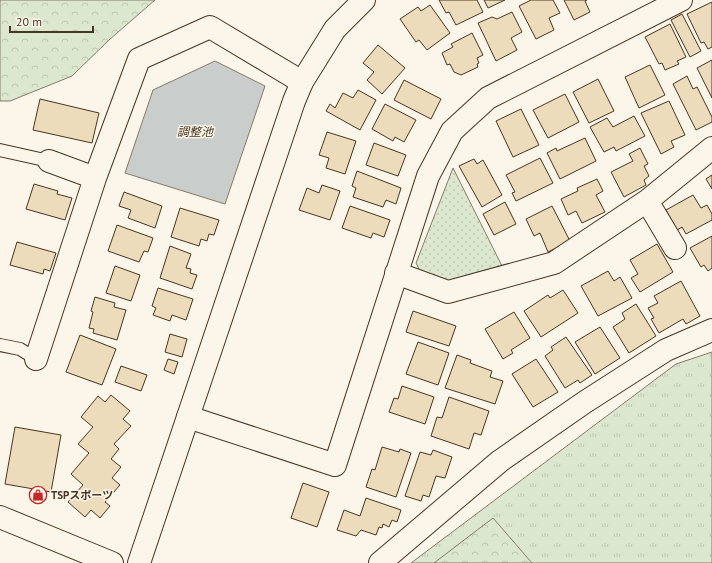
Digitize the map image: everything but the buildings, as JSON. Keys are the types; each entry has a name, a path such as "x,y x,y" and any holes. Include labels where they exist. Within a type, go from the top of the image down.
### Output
{"street":[{"path":"139,563 294,101 302,82 335,29 364,0"},
{"path":"188,417 335,465 428,176 452,131 488,98 681,0"},
{"path":"36,359 95,178 140,59 210,27 302,82"},
{"path":"396,273 448,292 554,263 647,201 712,148"},
{"path":"49,161 95,178"},
{"path":"647,201 676,248"},
{"path":"380,563 500,461 585,402 666,350 712,330"},
{"path":"0,517 112,563"}],"lane":[{"path":"0,150 49,161"},
{"path":"0,345 20,349 36,359"}],"green space":[{"path":"0,0 155,0 109,40 72,76 10,101 0,101"},
{"path":"453,168 503,268 450,285 422,275 416,263"},
{"path":"712,352 712,563 411,563 676,364"},
{"path":"493,518 532,563 434,563"}],"water":[{"name":"調整池","path":"215,61 265,86 225,204 125,173 153,90"}],"place":[{"name":"TSPスポーツ","path":"38,495"}]}
